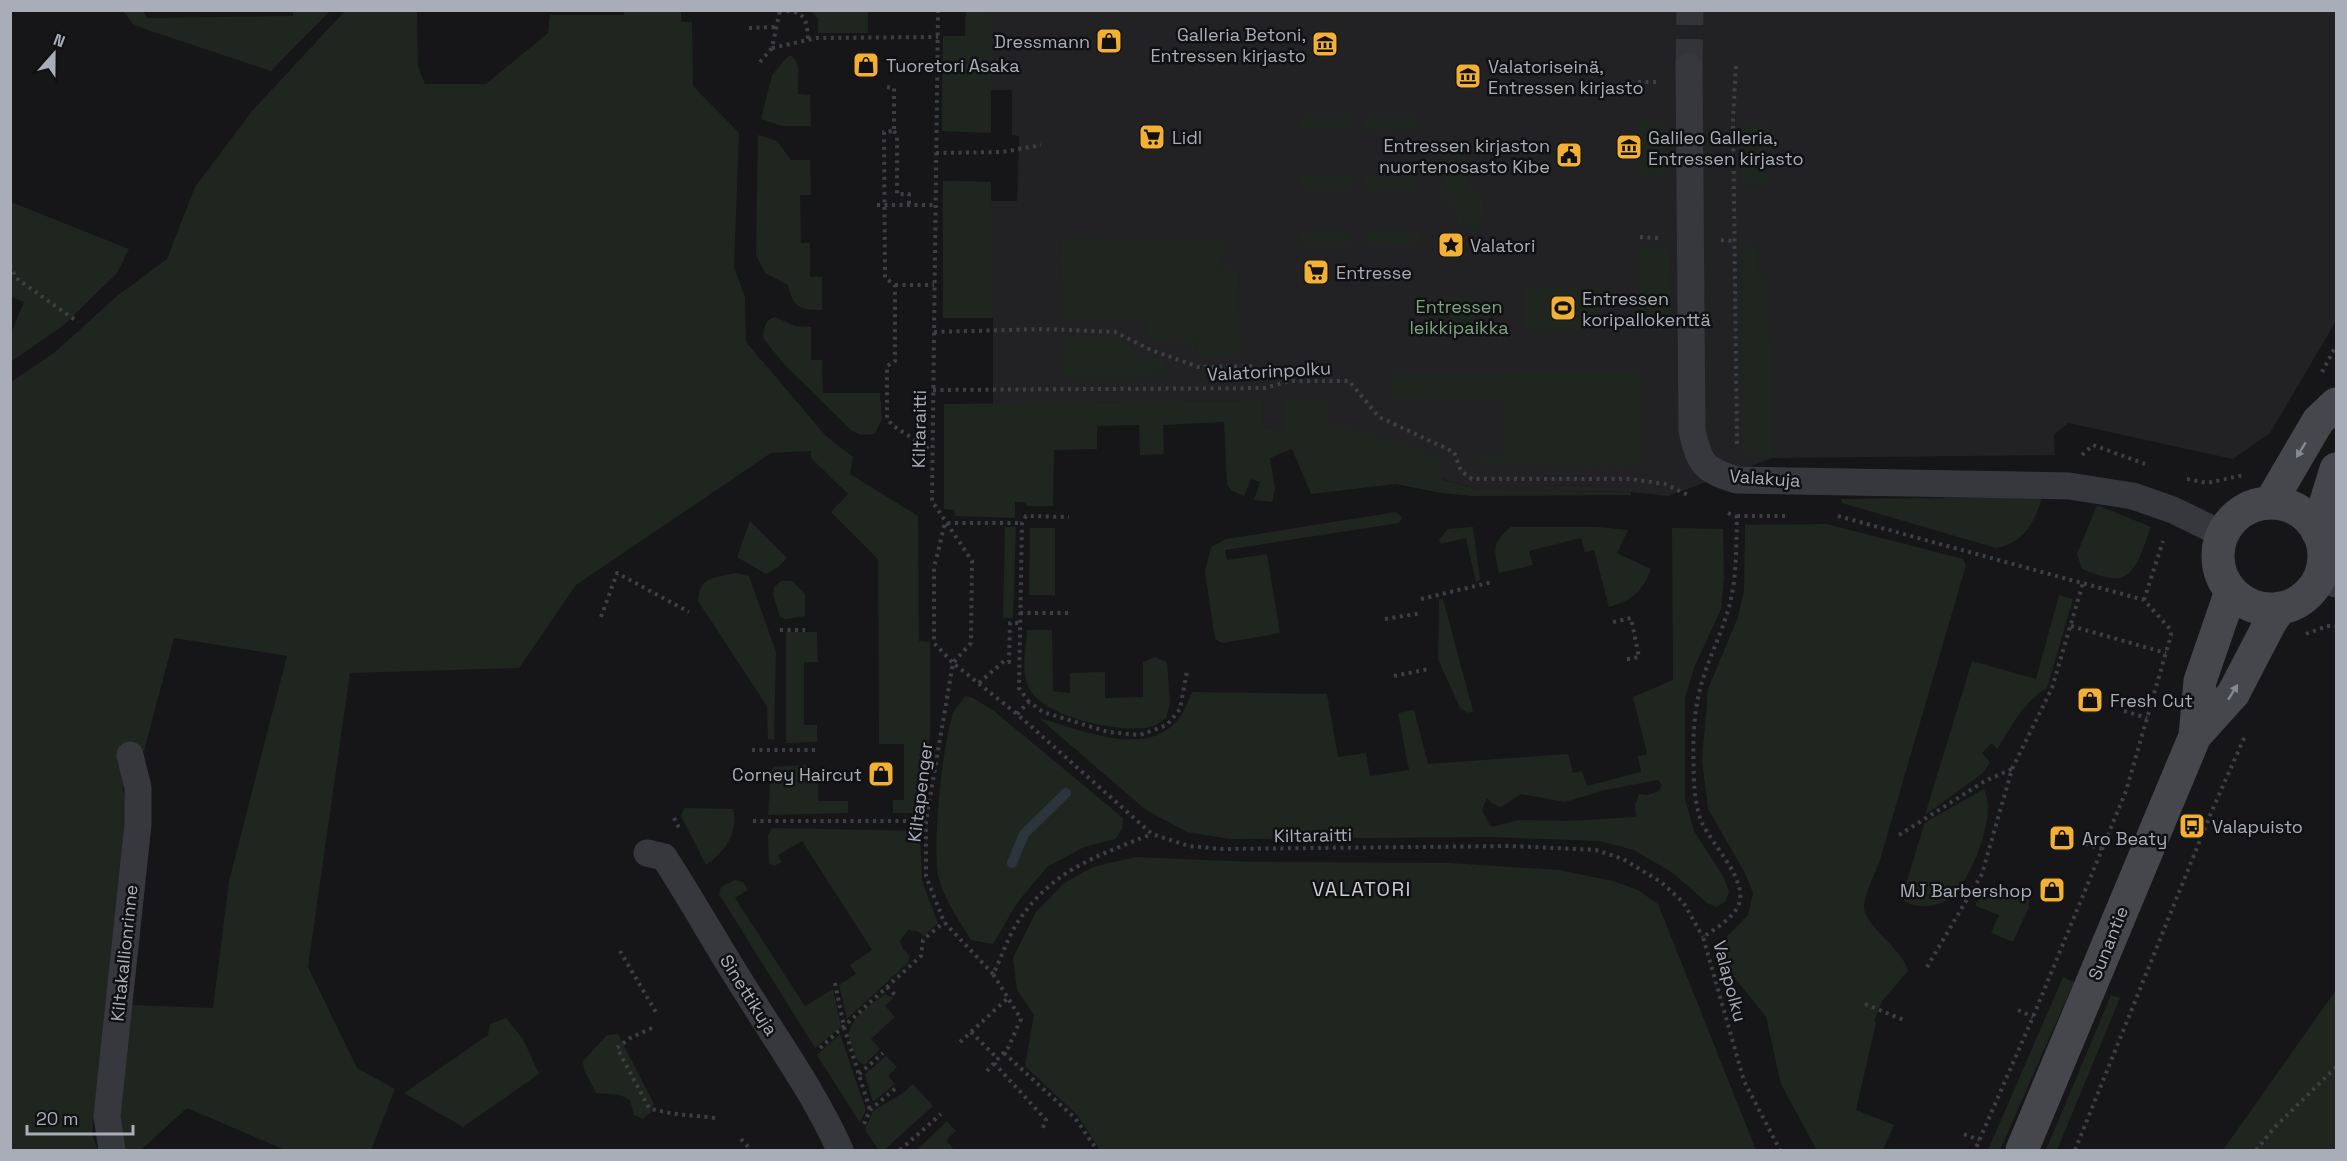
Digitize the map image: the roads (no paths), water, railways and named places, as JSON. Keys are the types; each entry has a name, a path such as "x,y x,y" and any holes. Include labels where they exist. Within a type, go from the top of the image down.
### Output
{"street":[{"name":"Valakuja","path":"1689,66 1692,431 1697,453 1711,472 1737,480 2069,486 2133,496 2173,510 2222,534"},
{"path":"2270,503 2318,421 2337,404"},
{"path":"2317,531 2337,469"},
{"path":"2270,503 2298,510 2317,531 2324,555 2323,567 2327,582 2303,598 2280,608 2266,609 2253,606 2241,600 2231,591 2223,578 2218,564 2218,549 2222,534 2230,521 2255,505 2270,503"},
{"name":"Sunantie","path":"2196,736 2200,681 2231,591"},
{"name":"Sunantie","path":"2022,1150 2196,736 2233,694 2270,622 2280,608"},
{"name":"Kiltakallionrinne","path":"112,1150 107,1116 138,824 138,788 130,755"},
{"name":"Sinettikuja","path":"647,853 664,857 690,896 728,963 824,1115 840,1150"}],"waterway":[{"path":"1012,863 1024,834 1066,793"}],"tunnel":[{"path":"1689,66 1690,10"}],"place":[{"name":"Dressmann","path":"1109,41"},
{"name":"Galleria Betoni, Entressen kirjasto","path":"1325,44"},
{"name":"Tuoretori Asaka","path":"866,65"},
{"name":"Valatoriseinä, Entressen kirjasto","path":"1468,76"},
{"name":"Lidl","path":"1152,137"},
{"name":"Galileo Galleria, Entressen kirjasto","path":"1629,147"},
{"name":"Entressen kirjaston nuortenosasto Kibe","path":"1569,155"},
{"name":"Valatori","path":"1451,245"},
{"name":"Entresse","path":"1316,272"},
{"name":"Entressen koripallokenttä","path":"1563,308"},
{"name":"Fresh Cut","path":"2090,700"},
{"name":"Corney Haircut","path":"881,774"},
{"name":"Valapuisto","path":"2192,826"},
{"name":"Aro Beaty","path":"2062,838"},
{"name":"MJ Barbershop","path":"2052,890"}],"district":[{"name":"VALATORI","path":"1362,889"}],"park label":[{"name":"Entressen leikkipaikka","path":"1459,316"}]}
